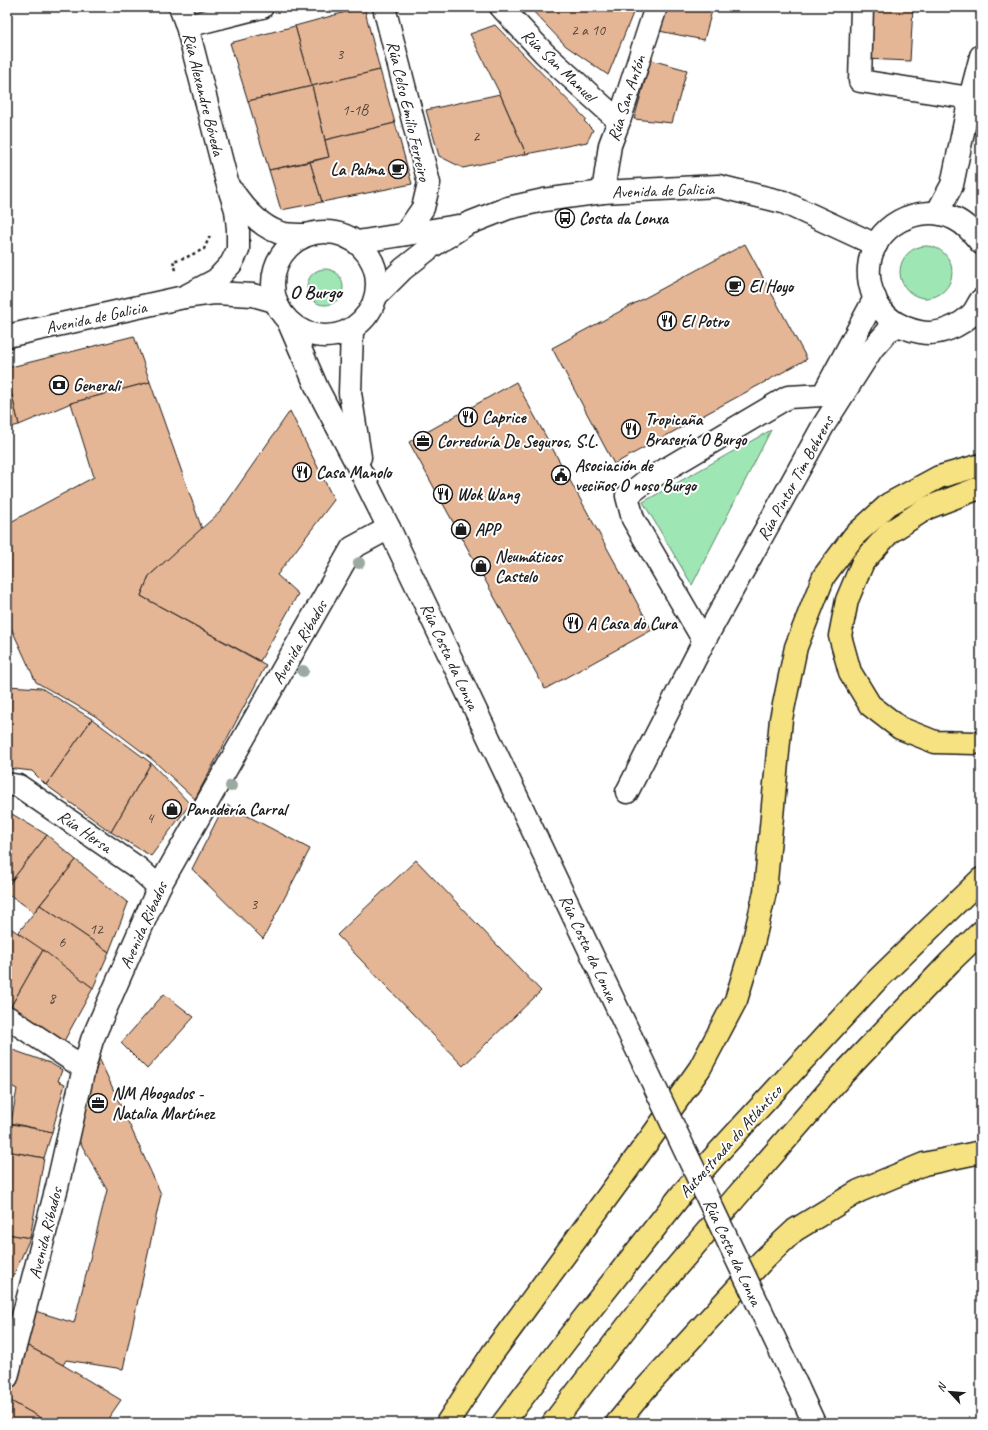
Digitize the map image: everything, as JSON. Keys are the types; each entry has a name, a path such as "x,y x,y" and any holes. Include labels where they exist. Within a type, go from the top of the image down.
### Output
{"highway":[{"path":"447,1423 492,1354 700,1068 736,1000 754,944 765,892 780,719 796,647 824,576 854,536 889,504 939,478 981,465"},
{"path":"981,489 974,490 927,508 890,532 863,562 847,600 840,636 850,672 870,705 900,728 935,742 981,742"},
{"name":"Autoestrada do Atlántico","path":"503,1423 681,1195 709,1163 875,982 981,879"},
{"path":"553,1423 638,1312 843,1074 950,962 981,932"},
{"path":"617,1423 645,1389 758,1266 795,1230 859,1191 924,1164 981,1152"}],"main road":[{"path":"183,16 262,7"},
{"name":"Rúa Celso Emilio Ferreiro","path":"384,7 429,183 423,208 405,234"},
{"name":"Rúa San Manuel","path":"501,7 545,54 619,121"},
{"name":"Rúa San Antón","path":"603,192 610,145 656,7"},
{"path":"862,7 860,81 970,98"},
{"name":"Rúa Alexandre Bóveda","path":"183,16 227,182 236,210 238,250 231,264 216,280 184,297"},
{"path":"937,213 952,185 970,98 981,56"},
{"path":"227,182 245,208 267,226 284,234 306,235 324,231 342,234 358,242 368,253 375,267 378,281 376,296 371,309 363,321 352,330 336,336 319,337 303,332 289,323 280,313 274,301 272,285 274,269 281,255 292,243 306,235"},
{"name":"Avenida de Galicia","path":"468,224 508,208 544,200 603,192 718,186 783,202 876,245"},
{"path":"980,303 972,313 958,325 941,331 922,333 905,328 889,318 877,304 870,286 869,266 874,248 884,232 900,220 917,213 937,213 955,219 971,230 981,241"},
{"path":"358,242 468,224"},
{"path":"376,296 403,269 430,247 468,224"},
{"path":"184,297 214,293 253,294 274,301"},
{"name":"Avenida de Galicia","path":"7,336 184,297"},
{"name":"Rúa Pintor Tim Behrens","path":"704,641 633,519 627,496 646,481 788,397 823,395 875,298"},
{"name":"Rúa Costa da Lonxa","path":"289,323 317,388 389,528 814,1423"},
{"name":"Rúa Pintor Tim Behrens","path":"627,792 704,641 823,426 872,349 888,331 900,325"},
{"name":"Rúa Costa da Lonxa","path":"352,330 350,393 362,474"},
{"name":"Avenida Ribados","path":"7,1377 57,1186 84,1068 92,1040 159,887 352,548 389,528"},
{"name":"Rúa Hersa","path":"7,784 19,786 138,868 159,887"},
{"path":"7,1017 84,1068"}],"path":[{"path":"173,261 187,257 204,249 211,235"}],"green space":[{"path":"921,246 931,246 945,253 952,267 952,277 945,291 931,298 921,298 911,294 904,287 900,277 900,267 904,257 911,250"},
{"path":"329,269 338,274 342,280 342,294 338,300 329,305 321,305 312,300 308,294 307,283 312,274 318,270"},
{"path":"771,430 692,585 643,502"}],"building":[{"path":"364,7 380,70 312,86 295,26"},
{"path":"529,7 624,7 633,13 608,75 566,46"},
{"path":"665,7 713,7 704,40 659,31"},
{"path":"867,7 913,7 910,61 864,59"},
{"path":"495,25 586,119 584,121 593,130 587,142 526,154 500,94 470,34"},
{"path":"295,26 312,86 248,101 230,43"},
{"path":"651,60 687,70 672,123 634,119"},
{"path":"380,70 395,123 325,140 312,86"},
{"path":"312,86 329,157 269,170 248,101"},
{"path":"500,94 526,154 463,168 439,156 426,110"},
{"path":"395,123 412,184 322,202 310,162 329,157 325,140"},
{"path":"310,162 322,202 281,210 269,170"},
{"path":"745,244 807,359 614,464 552,348"},
{"path":"134,336 150,382 71,403 19,425 7,375 7,368"},
{"path":"7,375 19,425 7,428"},
{"path":"150,382 202,529 149,576 141,596 266,665 195,799 153,760 95,716 36,682 7,619 7,524 94,477 71,403"},
{"path":"516,382 652,630 545,689 409,442"},
{"path":"290,411 334,500 277,575 298,594 260,661 141,596 149,576 220,512"},
{"path":"7,686 41,688 92,719 46,785 32,771 7,768"},
{"path":"92,719 151,763 111,832 46,785"},
{"path":"151,763 190,804 151,856 111,832"},
{"path":"225,804 310,849 263,939 192,869"},
{"path":"7,811 47,835 7,887"},
{"path":"47,835 76,860 34,912 7,893 7,887"},
{"path":"76,860 128,903 109,952 40,905"},
{"path":"416,860 541,991 463,1066 337,935"},
{"path":"40,905 109,952 93,988 18,933"},
{"path":"12,929 43,950 10,1008 7,1006 7,937"},
{"path":"43,950 93,988 64,1041 10,1008"},
{"path":"164,994 194,1017 147,1069 121,1043"},
{"path":"7,1048 50,1063 62,1070 58,1081 65,1084 52,1132 11,1123 17,1089 7,1084"},
{"path":"99,1058 161,1194 123,1369 66,1360 63,1365 26,1345 32,1310 74,1323 107,1190 77,1137"},
{"path":"7,1123 52,1132 44,1158 7,1151"},
{"path":"7,1151 44,1158 30,1238 7,1234"},
{"path":"7,1234 30,1238 7,1290"},
{"path":"26,1345 63,1365 121,1400 105,1423 50,1423 7,1399 7,1387"},
{"path":"7,1399 50,1423 7,1423"}],"place":[{"name":"La Palma","path":"398,169"},
{"name":"Costa da Lonxa","path":"565,218"},
{"name":"El Hoyo","path":"735,286"},
{"name":"El Potro","path":"667,321"},
{"name":"Generali","path":"59,385"},
{"name":"Caprice","path":"468,417"},
{"name":"Tropicaña Brasería O Burgo","path":"631,429"},
{"name":"Correduría De Seguros, S.L.","path":"423,441"},
{"name":"Casa Manolo","path":"302,472"},
{"name":"Asociación de veciños O noso Burgo","path":"561,475"},
{"name":"Wok Wang","path":"443,494"},
{"name":"APP","path":"461,529"},
{"name":"Neumáticos Castelo","path":"481,566"},
{"name":"A Casa do Cura","path":"573,623"},
{"name":"Panadería Carral","path":"172,809"},
{"name":"NM Abogados - Natalia Martínez","path":"98,1103"}],"district":[{"name":"O Burgo","path":"316,291"}]}
